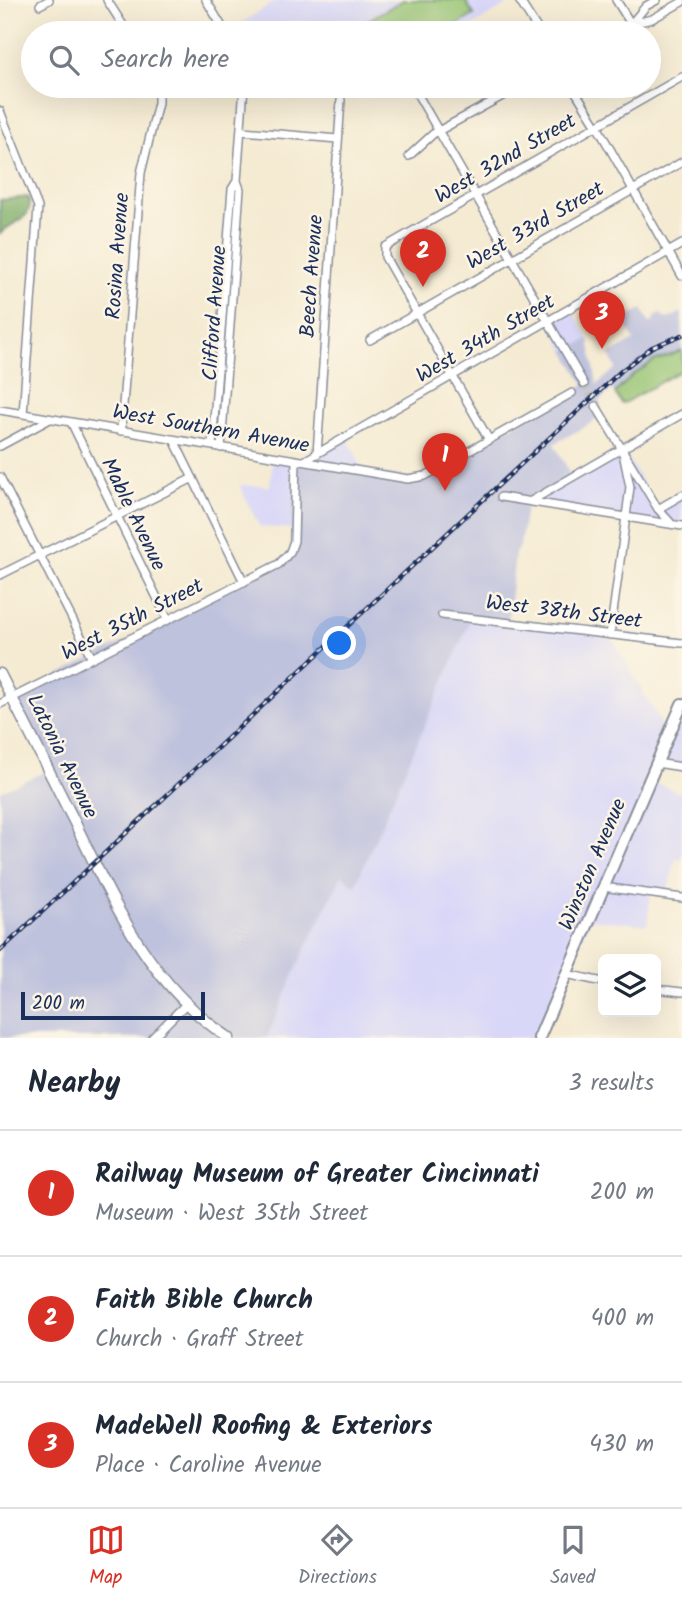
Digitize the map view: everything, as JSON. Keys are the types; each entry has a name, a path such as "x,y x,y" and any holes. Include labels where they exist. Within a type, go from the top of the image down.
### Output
{"main road":[{"name":"Winston Avenue","path":"538,1038 682,704"}],"street":[{"path":"40,5 48,0"},
{"path":"107,0 120,21"},
{"path":"206,0 219,21"},
{"path":"519,0 532,21"},
{"path":"616,0 629,21"},
{"path":"634,21 646,6 657,0"},
{"path":"644,21 682,2"},
{"name":"West 32nd Street","path":"661,89 682,77"},
{"name":"Rosina Avenue","path":"121,431 141,173 158,98"},
{"name":"Clifford Avenue","path":"212,446 232,190 237,181 243,98"},
{"path":"420,98 584,384"},
{"path":"409,156 433,134 499,98"},
{"path":"580,98 682,276"},
{"name":"West 32nd Street","path":"417,313 385,257 384,250 390,244 646,98"},
{"name":"Beech Avenue","path":"317,454 341,100"},
{"path":"0,111 38,207 23,414"},
{"path":"242,131 338,139"},
{"name":"West 33rd Street","path":"370,341 682,162"},
{"name":"Clifford Avenue","path":"221,448 240,190 237,181"},
{"name":"West 34th Street","path":"300,461 317,454 682,244"},
{"path":"417,313 489,440 572,393"},
{"path":"596,406 663,517 678,525"},
{"name":"West Southern Avenue","path":"0,410 398,478 417,479 489,440"},
{"path":"531,501 682,414"},
{"path":"0,446 50,419"},
{"name":"Mable Avenue","path":"71,422 168,620"},
{"path":"174,440 244,582"},
{"path":"610,635 630,487 622,449"},
{"name":"West 35th Street","path":"0,704 279,564 290,552 294,541 300,461"},
{"path":"0,477 92,658"},
{"path":"0,575 192,478"},
{"path":"630,487 636,485 648,491"},
{"path":"644,520 656,506 682,495"},
{"path":"501,497 678,525"},
{"name":"West 38th Street","path":"442,615 682,642"},
{"name":"Latonia Avenue","path":"0,674 125,923 143,952 165,982 186,1004 229,1038"},
{"path":"656,763 682,767"},
{"path":"603,887 682,898"},
{"path":"566,974 598,981"},
{"path":"661,990 682,992"},
{"path":"152,1038 186,1004"}],"shaded area":[{"path":"277,0 515,0 480,21 245,21"},
{"path":"571,309 589,339 565,351 549,322"},
{"path":"642,309 650,324 659,313 667,319 682,312 682,351 654,361 633,375 615,393 612,389 599,401 602,417 554,444 570,477 527,501 520,546 515,553 508,623 471,619 355,886 342,875 302,956 267,1038 0,1038 0,791 49,770 12,698 275,566 290,552 296,460 417,479 584,384 565,351 589,339 597,385 616,368 609,355 634,340 623,320"},
{"path":"347,437 364,472 304,461"},
{"path":"622,448 658,509 682,495 682,526 531,501"},
{"path":"273,456 296,460 294,529 260,527 239,485 270,486"},
{"path":"471,618 610,635 668,735 682,704 682,767 656,763 649,780 682,794 682,860 676,858 667,896 651,894 647,925 590,919 539,1038 267,1038 302,956 275,941 342,875 355,886"}],"green space":[{"path":"403,0 465,0 474,15 464,21 367,21"},
{"path":"28,197 30,204 26,215 0,234 0,200"},
{"path":"682,351 682,370 622,404 615,393 633,375 654,361"}],"tunnel":[{"path":"584,384 596,406"}],"railway":[{"path":"0,951 621,371 652,347 682,335"}],"place":[{"name":"Faith Bible Church","path":"423,287"},
{"name":"MadeWell Roofing & Exteriors","path":"602,349"},
{"name":"Railway Museum of Greater Cincinnati","path":"445,491"}]}
